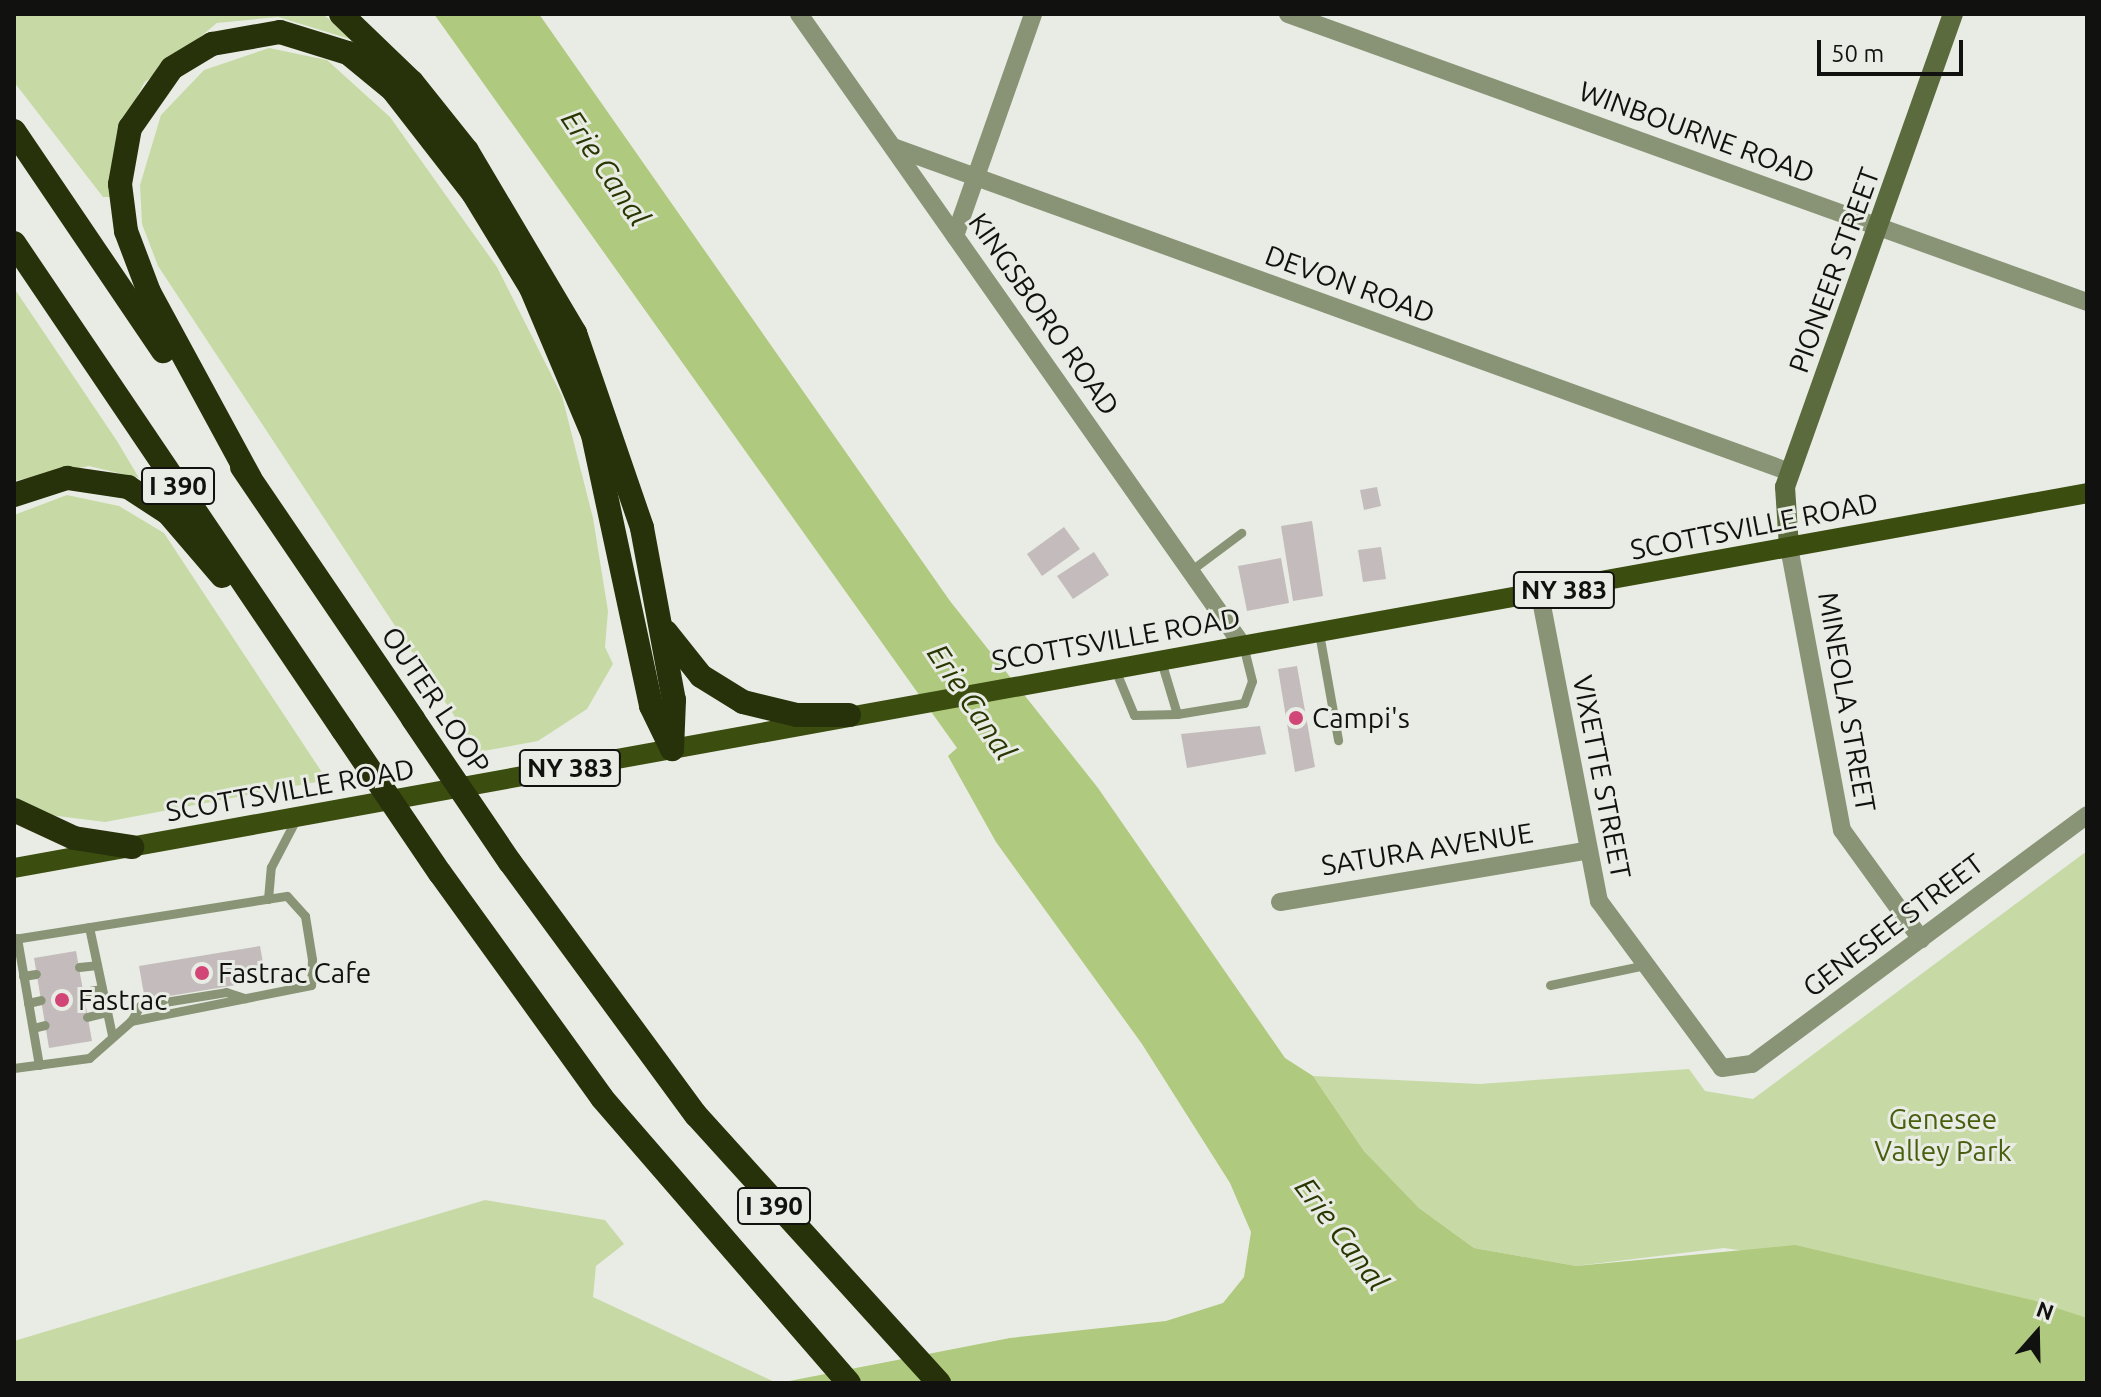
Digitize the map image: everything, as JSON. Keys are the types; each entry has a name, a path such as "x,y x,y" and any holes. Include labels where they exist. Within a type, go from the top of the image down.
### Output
{"highway":[{"path":"341,14 447,124 550,283 619,446 674,700 672,749"},
{"path":"250,478 149,292 126,231 120,184 130,128 172,68 212,44 280,32 348,53 392,89 473,193 531,288 593,435 651,706 672,749"},
{"name":"OUTER LOOP","path":"14,131 510,862 621,1018 742,1170 939,1383"},
{"name":"I 390","path":"14,243 440,873 548,1027 693,1210 849,1383"},
{"path":"14,495 79,477 150,498 236,592 343,730"},
{"path":"658,615 689,665 735,698 777,712 849,715"},
{"path":"14,810 74,838 132,847"}],"main road":[{"name":"SCOTTSVILLE ROAD","path":"14,868 1040,680 1540,595 2087,493"}],"street":[{"name":"KINGSBORO ROAD","path":"799,14 1243,646"},
{"path":"955,236 1033,14"},
{"name":"WINBOURNE ROAD","path":"1288,14 2087,302"},
{"name":"PIONEER STREET","path":"1789,547 1783,508 1790,472 1880,227 1953,14"},
{"name":"DEVON ROAD","path":"893,147 1790,472"},
{"name":"MINEOLA STREET","path":"1789,547 1842,830 1921,939"},
{"name":"VIXETTE STREET","path":"1540,595 1584,851 1604,912 1705,1054 1728,1070"},
{"name":"GENESEE STREET","path":"1728,1070 1752,1064 2087,815"},
{"name":"SATURA AVENUE","path":"1280,902 1584,851"}],"lane":[{"path":"1190,571 1241,533"},
{"path":"1319,633 1338,740"},
{"path":"1114,667 1134,715 1177,714 1244,703 1252,681 1243,646"},
{"path":"1161,660 1177,714"},
{"path":"268,899 271,864 298,817"},
{"path":"14,1068 39,1065 89,1058 131,1021 140,1006 226,992 247,998 311,985 305,916 287,896 15,939 39,1065"},
{"path":"89,927 112,1035"},
{"path":"79,967 97,965"},
{"path":"1550,985 1640,966"},
{"path":"23,976 36,974"},
{"path":"83,992 102,989"},
{"path":"28,1003 41,1000"},
{"path":"87,1017 107,1012"},
{"path":"33,1028 45,1025"}],"green space":[{"path":"14,14 323,14 353,40 278,17 217,23 144,83 119,133 111,197 103,197 14,82"},
{"path":"269,48 327,60 390,117 497,267 562,396 593,518 608,611 605,647 613,664 587,709 538,741 478,752 158,266 142,224 140,185 161,115 204,70"},
{"path":"14,288 139,478 89,466 14,481"},
{"path":"67,495 119,506 164,533 327,780 105,822 41,814 14,798 14,515"},
{"name":"Genesee Valley Park","path":"2087,851 2087,1318 1929,1277 1724,1248 1576,1266 1474,1248 1419,1208 1364,1151 1313,1076 1480,1084 1689,1069 1705,1091 1753,1099"},
{"path":"485,1200 605,1220 624,1244 596,1266 593,1297 777,1383 14,1383 14,1341"}],"water":[{"name":"Erie Canal","path":"434,14 539,14 950,601 1098,788 1285,1058 1313,1076 1364,1151 1419,1208 1474,1248 1576,1266 1795,1245 2032,1300 2087,1318 2087,1383 779,1383 1010,1338 1166,1321 1223,1303 1244,1277 1251,1232 1230,1183 1142,1044 996,842 948,756 957,748"}],"building":[{"path":"1377,487 1381,506 1364,510 1360,490"},
{"path":"1312,521 1323,596 1293,601 1281,526"},
{"path":"1064,527 1080,549 1042,576 1027,554"},
{"path":"1381,547 1386,579 1363,582 1358,550"},
{"path":"1094,552 1109,575 1073,599 1057,576"},
{"path":"1281,558 1289,603 1247,611 1238,566"},
{"name":"Campi's","path":"1297,666 1315,767 1295,772 1278,669"},
{"path":"1260,726 1266,754 1187,768 1181,734"},
{"name":"Fastrac Cafe","path":"260,946 266,980 145,1000 139,966"},
{"path":"76,951 92,1041 49,1048 34,958"}],"place":[{"name":"Campi's","path":"1296,718"},
{"name":"Fastrac Cafe","path":"202,973"},
{"name":"Fastrac","path":"62,1000"}]}
